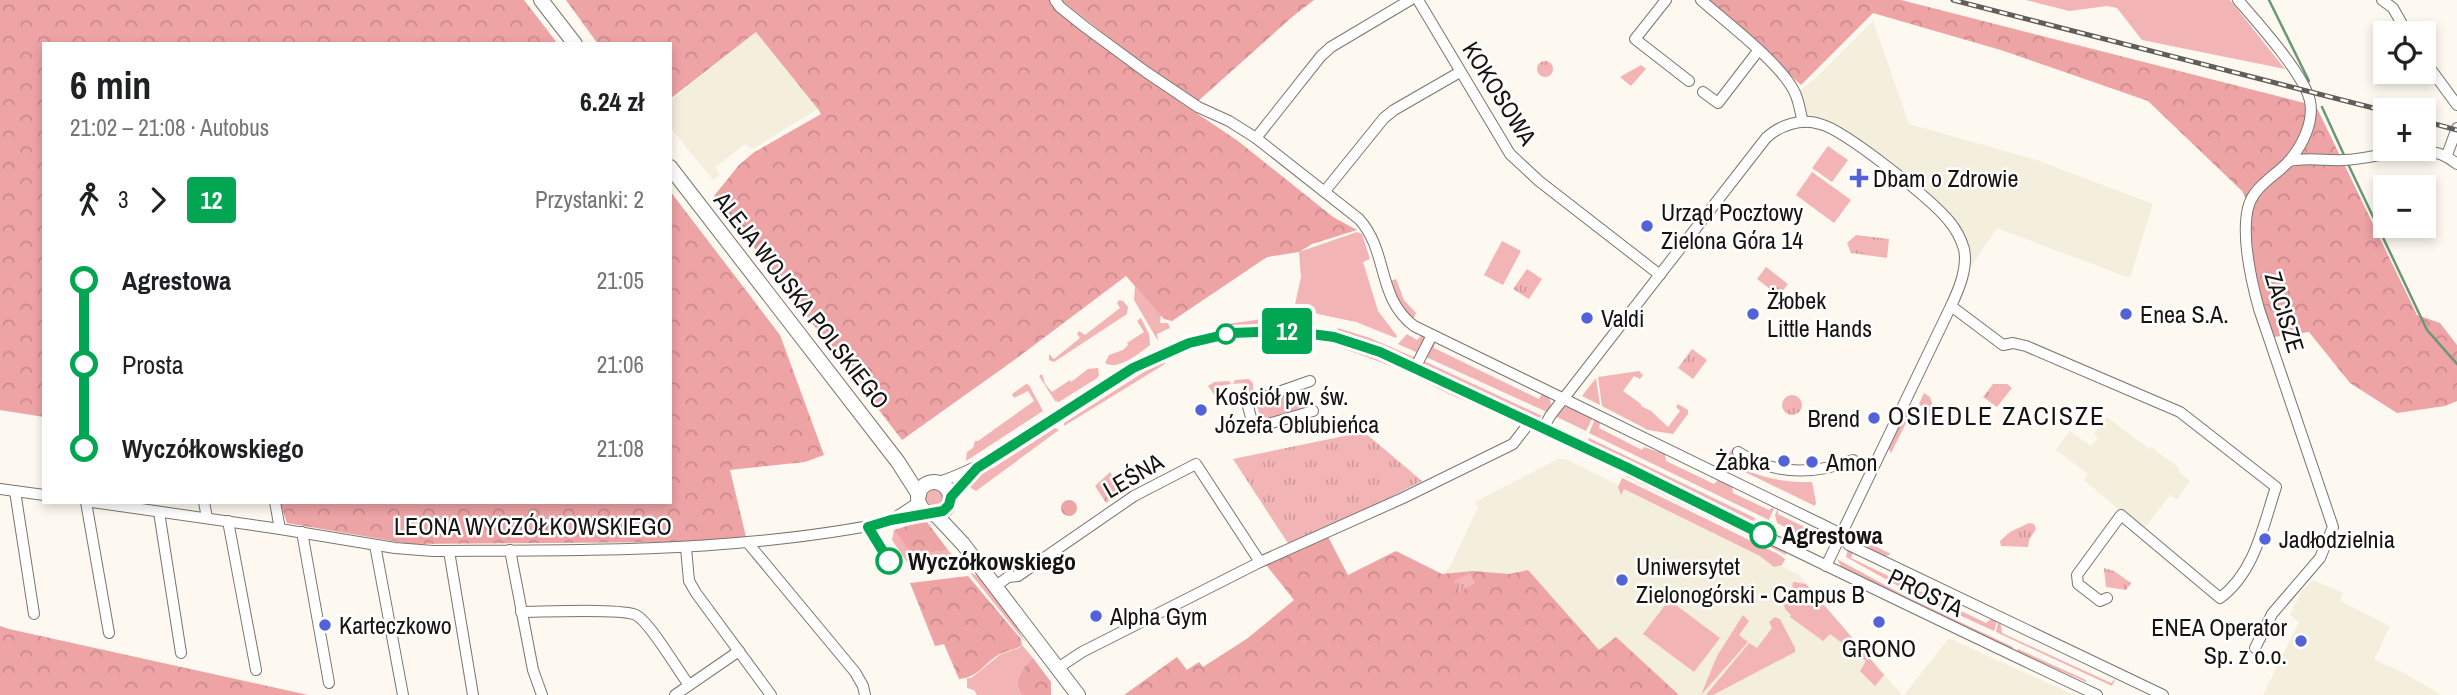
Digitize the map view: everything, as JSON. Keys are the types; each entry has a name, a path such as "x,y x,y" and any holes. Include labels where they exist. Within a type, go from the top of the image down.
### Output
{"main road":[{"path":"541,0 573,42"},
{"name":"ALEJA WOJSKA POLSKIEGO","path":"672,170 898,461 919,498"},
{"name":"ALEJA WOJSKA POLSKIEGO","path":"898,461 934,482"},
{"path":"963,544 947,489 934,482 922,487 919,498 923,509 932,514 963,544 1078,695"},
{"path":"932,514 943,511 950,501"}],"street":[{"name":"PROSTA","path":"1055,0 1060,7 1156,79 1198,107 1229,121 1256,138 1325,191 1369,230 1377,245 1388,292 1395,306 1414,326 1837,532 1849,545 2162,695"},
{"path":"1256,138 1331,47 1410,0"},
{"name":"KOKOSOWA","path":"1418,0 1510,154 1539,181 1660,275"},
{"path":"1666,0 1634,39 1689,81"},
{"path":"1701,0 1758,51 1792,87 1803,122"},
{"name":"ZACISZE","path":"2238,0 2269,36 2302,82 2310,101 2310,126 2289,161 2264,182 2248,207 2248,253 2259,309 2333,527 2320,558 2272,614 2255,648"},
{"path":"2382,0 2393,8 2400,21"},
{"path":"1703,92 1718,103 1758,51"},
{"path":"1325,191 1384,118 1460,72"},
{"path":"2436,76 2457,105"},
{"path":"1543,429 1564,397 1766,138 1782,127 1803,122 1819,123 1846,137 1933,204 1949,221 1964,250 1964,268 1951,306 1826,566"},
{"path":"2447,155 2457,128"},
{"path":"2289,161 2348,160 2417,150 2447,155 2457,164"},
{"path":"1951,306 2003,345 2013,343 2026,346 2161,402 2186,416 2276,487 2249,565 2237,584 2220,598 2121,515 2077,575 2078,584 2099,601 2107,598"},
{"name":"PROSTA","path":"934,482 977,468 1145,362 1179,347 1219,335 1270,330 1312,333 1362,345 1415,368 2096,695"},
{"path":"1415,368 1432,335"},
{"path":"1310,381 1247,403 1254,428 1313,411"},
{"path":"1058,668 1082,652 1260,562 1403,498 1513,444 1530,422"},
{"path":"1738,452 1768,466 1791,471 1814,471 1853,460"},
{"name":"LEŚNA","path":"995,587 1008,577 1018,576 1134,496 1196,464 1260,562"},
{"name":"PROSTA","path":"950,501 977,468"},
{"path":"0,489 42,495"},
{"path":"15,491 34,614"},
{"name":"LEONA WYCZÓŁKOWSKIEGO","path":"891,520 919,498"},
{"path":"86,504 109,634"},
{"path":"204,504 207,518"},
{"path":"275,504 280,529"},
{"name":"LEONA WYCZÓŁKOWSKIEGO","path":"135,505 159,512 375,545 449,551 686,548 859,529 891,520 932,514"},
{"path":"159,512 181,653"},
{"path":"228,521 256,670"},
{"path":"302,532 328,683"},
{"path":"748,543 855,672 865,695"},
{"path":"375,545 403,695"},
{"path":"686,548 689,581 771,695"},
{"path":"510,550 533,670 542,695"},
{"path":"449,551 473,695"},
{"path":"521,612 617,612 636,615 689,685"},
{"path":"675,695 739,651"}],"shaded area":[{"path":"1873,21 1909,124 2037,160 2153,204 2130,278 1997,228 1970,268 1965,268 1956,229 1855,143 1803,121 1796,94"},
{"path":"756,32 818,109 754,148 751,149 746,144 715,167 720,174 713,180 672,129 672,99"},
{"path":"2107,417 2178,467 2179,472 2190,481 2177,499 2170,495 2143,530 2084,480 2088,474 2056,450 2070,431 2091,446 2098,437 2094,434"},
{"name":"Uniwersytet Zielonogórski - Campus B","path":"1558,459 1566,459 1799,575 1902,695 1353,695 1367,688 1451,564 1478,508 1475,502"},
{"name":"ENEA Operator Sp. z o.o.","path":"2313,580 2343,593 2340,601 2390,626 2374,660 2402,672 2442,695 2263,695 2299,622 2290,615 2301,592"},
{"path":"1949,638 2074,695 1904,695"}],"green space":[{"path":"0,0 524,0 556,42 42,42 42,417 0,410"},
{"path":"566,0 1050,0 1055,7 1180,102 1238,141 1333,217 1357,230 1312,244 1299,252 1267,257 1172,321 1164,319 1126,276 902,440 714,196 739,165 753,153 821,114 818,109 756,32 672,97 672,42 597,42"},
{"path":"1061,0 1314,0 1197,102 1146,67"},
{"path":"1708,0 1901,0 2316,106 2373,224 2373,238 2380,238 2417,315 2440,323 2457,345 2457,401 2445,406 2397,413 2350,383 2309,332 2274,337 2256,277 2249,211 2242,191 2148,101 2004,51 1873,13 1801,85"},
{"path":"2026,0 2230,0 2285,69 2142,40 2117,8 2107,6 2069,11"},
{"path":"1542,61 1548,61 1553,69 1551,75 1542,77 1537,72 1537,66"},
{"path":"1641,65 1646,69 1631,86 1620,77"},
{"path":"1828,146 1848,160 1832,182 1812,168"},
{"path":"1812,172 1851,200 1834,223 1796,195"},
{"path":"672,194 780,335 824,455 805,462 730,470 746,537 688,542 410,544 287,523 281,504 672,504"},
{"path":"1357,232 1362,234 1370,259 1363,262 1378,311 1396,338 1356,322 1294,309 1301,277 1299,252"},
{"path":"1856,235 1889,239 1887,258 1851,253 1847,243"},
{"path":"1502,241 1521,251 1503,285 1484,275"},
{"path":"1766,267 1788,284 1779,296 1757,279"},
{"path":"1527,269 1542,279 1529,299 1513,289"},
{"path":"1396,279 1404,300 1416,313 1413,320 1399,306 1390,281"},
{"path":"1135,286 1161,315 1160,323 1168,323 1170,328 1157,334 1158,341 1134,300"},
{"path":"1119,300 1128,307 1127,314 1054,362 1049,360 1049,354 1054,359 1080,338 1077,334 1079,331 1085,335 1120,308 1117,303"},
{"path":"1141,318 1149,334 1150,345 1122,363 1105,363 1109,355 1123,350 1127,343 1144,332 1137,321"},
{"path":"1262,319 1262,325 1220,325"},
{"path":"1338,328 1370,338 1416,358 1409,360 1371,343 1337,333"},
{"path":"1407,334 1417,340 1422,335 1426,340 1418,353 1398,344"},
{"path":"1435,342 1434,348 1539,399 1542,394 1547,395 1551,404 1549,410 1547,412 1426,357"},
{"path":"1335,343 1368,353 1418,376 1334,345"},
{"path":"1692,349 1707,360 1693,379 1678,368"},
{"path":"1163,359 1165,364 1064,426 1064,423"},
{"path":"1424,361 1542,416 1536,419 1424,366"},
{"path":"1098,368 1097,378 1059,402 1055,401 1039,376 1042,374 1045,384 1052,392 1088,369"},
{"path":"1639,371 1643,375 1640,379 1634,376 1623,391 1641,406 1651,411 1668,427 1680,411 1676,407 1678,404 1688,410 1688,414 1673,434 1648,430 1602,406 1598,377"},
{"path":"1424,378 1489,408 1447,393 1422,380"},
{"path":"1596,378 1600,405 1582,396"},
{"path":"1249,379 1253,383 1254,398 1240,403 1237,399 1244,397 1249,389 1245,388 1244,383 1233,384 1235,380"},
{"path":"1229,381 1231,384 1220,386 1218,394 1228,402 1234,400 1234,404 1230,406 1218,400 1208,386 1214,382"},
{"path":"1026,384 1043,411 966,461 967,452 973,448 975,441 1034,401 1028,391 1014,398 1012,394"},
{"path":"1993,384 2007,384 2012,388 1997,407 1983,397"},
{"path":"1299,391 1304,409 1262,422 1256,403"},
{"path":"1924,393 1930,397 1938,423 1919,404"},
{"path":"1788,395 1796,395 1802,405 1796,415 1788,415 1782,409 1782,401"},
{"path":"1568,406 1593,417 1586,431 1555,416 1563,407"},
{"path":"1912,411 1891,453 1888,448 1905,412"},
{"path":"1595,419 1600,423 1599,428 1642,450 1644,447 1665,454 1666,461 1714,484 1718,480 1732,486 1733,493 1769,510 1775,506 1769,520 1589,433"},
{"path":"1055,428 1059,430 976,491 966,485 987,468 993,468"},
{"path":"1364,432 1422,481 1291,548 1233,459"},
{"path":"1589,438 1755,518 1754,521 1734,515 1587,443"},
{"path":"1734,447 1737,449 1729,461 1749,471 1780,480 1812,482 1815,506 1724,462"},
{"path":"1110,472 1122,491 1106,503 1095,486"},
{"path":"1630,475 1786,552 1786,555 1625,476"},
{"path":"1622,478 1778,554 1785,559 1782,565 1774,567 1760,556 1624,489 1621,495 1618,487"},
{"path":"935,488 942,491 945,498 942,505 935,508 928,505 925,498 928,491"},
{"path":"1069,500 1075,502 1075,514 1069,516 1063,514 1061,508 1063,502"},
{"path":"1778,508 1778,514 1819,534 1823,530 1827,531 1817,543 1777,523 1775,515"},
{"path":"927,522 948,550 911,552 894,530"},
{"path":"2029,523 2034,524 2036,529 2028,547 2001,546 2000,541 2010,532"},
{"path":"894,530 926,553 948,550 955,558 951,562 945,554 930,556 930,560 924,565 909,565 892,540"},
{"path":"1326,533 1348,575 1396,551 1442,574 1473,571 1509,574 1528,570 1599,650 1616,637 1679,695 1124,695 1177,657 1187,670 1199,662 1203,667 1248,638 1294,600 1263,561"},
{"path":"1854,536 1891,554 1884,557 1852,542"},
{"path":"1848,549 1853,552 1851,558 1986,623 1991,619 1997,621 1994,631 1909,592 1846,557"},
{"path":"1837,559 1907,597 2013,647 2012,650 1842,568"},
{"path":"2104,568 2114,571 2131,583 2126,590 2106,587"},
{"path":"970,573 977,576 993,592 1026,643"},
{"path":"1470,573 1475,583 1459,592 1454,581"},
{"path":"968,576 1021,639 1022,645 996,656 977,672 959,679 944,644 935,646 910,583"},
{"path":"1793,582 1806,584 1884,675 1875,686 1860,671 1866,661 1830,634 1823,641 1790,617 1784,605 1791,595"},
{"path":"1669,600 1720,638 1694,672 1643,634"},
{"path":"1743,615 1749,621 1739,635 1748,642 1701,695 1717,656"},
{"path":"1775,617 1780,619 1795,652 1713,695 1706,695 1749,643 1757,648 1772,628 1769,622"},
{"path":"1998,622 2002,633 2111,683 2116,678 2112,686 1996,632"},
{"path":"0,626 9,629 308,695 0,695"},
{"path":"1022,645 1033,658 1018,680 1022,695 977,695 974,690 967,688 967,678 971,678 1001,654"},
{"path":"2018,649 2086,682 2026,656 2017,651"},
{"path":"1033,658 1051,682 1051,695 1022,695 1019,690 1019,675"}],"waterway":[{"path":"2269,0 2309,81"},
{"path":"2322,107 2344,155"},
{"path":"2348,164 2427,330 2457,364"}],"railway":[{"path":"1953,0 2373,108"},
{"path":"2436,124 2457,130"}],"bus line":[{"name":"12","path":"889,561 868,527 943,511 949,505 951,497 977,468 1149,360 1199,340 1232,333 1270,330 1334,337 1380,352 1628,468 1763,535"}],"place":[{"name":"Dbam o Zdrowie","path":"1859,178"},
{"name":"Urząd Pocztowy Zielona Góra 14","path":"1647,226"},
{"name":"Żłobek Little Hands","path":"1753,314"},
{"name":"Enea S.A.","path":"2126,314"},
{"name":"Valdi","path":"1587,318"},
{"name":"Kościół pw. św. Józefa Oblubieńca","path":"1201,410"},
{"name":"Brend","path":"1874,418"},
{"name":"Żabka","path":"1784,461"},
{"name":"Amon","path":"1812,462"},
{"name":"Agrestowa","path":"1763,535"},
{"name":"Jadłodzielnia","path":"2265,539"},
{"name":"Wyczółkowskiego","path":"889,561"},
{"name":"Uniwersytet Zielonogórski - Campus B","path":"1622,580"},
{"name":"Alpha Gym","path":"1096,616"},
{"name":"GRONO","path":"1879,622"},
{"name":"Karteczkowo","path":"325,625"},
{"name":"ENEA Operator Sp. z o.o.","path":"2301,641"}],"district":[{"name":"OSIEDLE ZACISZE","path":"1997,415"}]}
